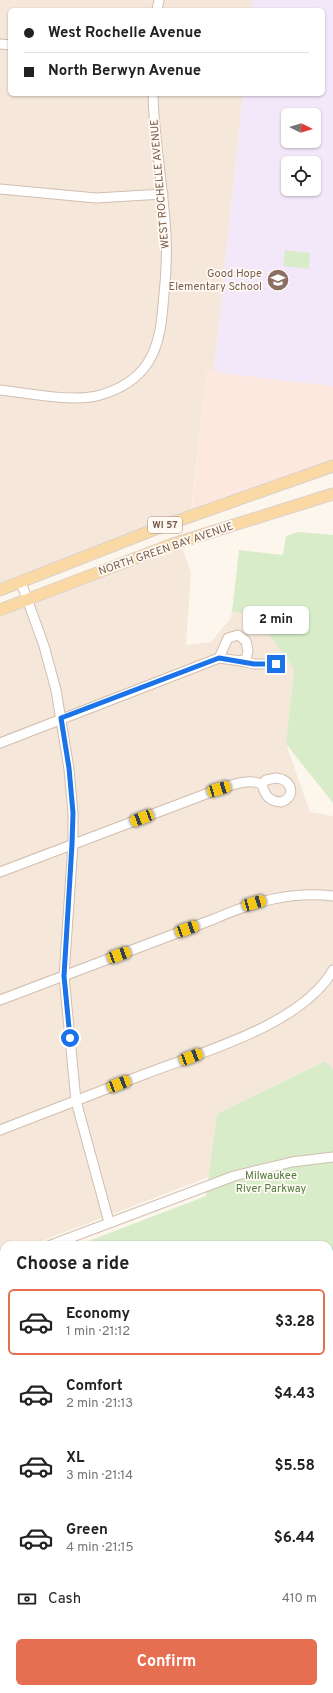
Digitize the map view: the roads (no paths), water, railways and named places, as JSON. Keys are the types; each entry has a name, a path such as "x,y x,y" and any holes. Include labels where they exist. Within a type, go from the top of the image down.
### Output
{"main road":[{"name":"NORTH GREEN BAY AVENUE","path":"0,590 166,525 333,466"},
{"name":"NORTH GREEN BAY AVENUE","path":"0,610 173,544 333,494"}],"street":[{"name":"WEST ROCHELLE AVENUE","path":"0,390 68,398 99,396 127,384 140,372 153,353 160,331 166,269 166,237 163,194 153,96"},
{"path":"0,189 96,198 119,198 163,194"},
{"path":"21,582 44,646 56,690 69,768 73,813 64,976 76,1101 109,1222"},
{"path":"219,658 228,638 238,635 244,638 248,646 248,655 246,659 241,661"},
{"path":"0,743 61,718 219,658 254,664 276,664"},
{"path":"0,872 219,789 238,783 249,782 262,784"},
{"path":"0,1000 245,906 279,896 295,894 333,896"},
{"path":"0,1130 242,1037 266,1026 307,1001 319,990 333,970"},
{"path":"61,1241 197,1189 247,1173 292,1162 333,1157"}],"place":[{"name":"Good Hope Elementary School","path":"278,280"}],"park label":[{"name":"Milwaukee River Parkway","path":"271,1182"}]}
